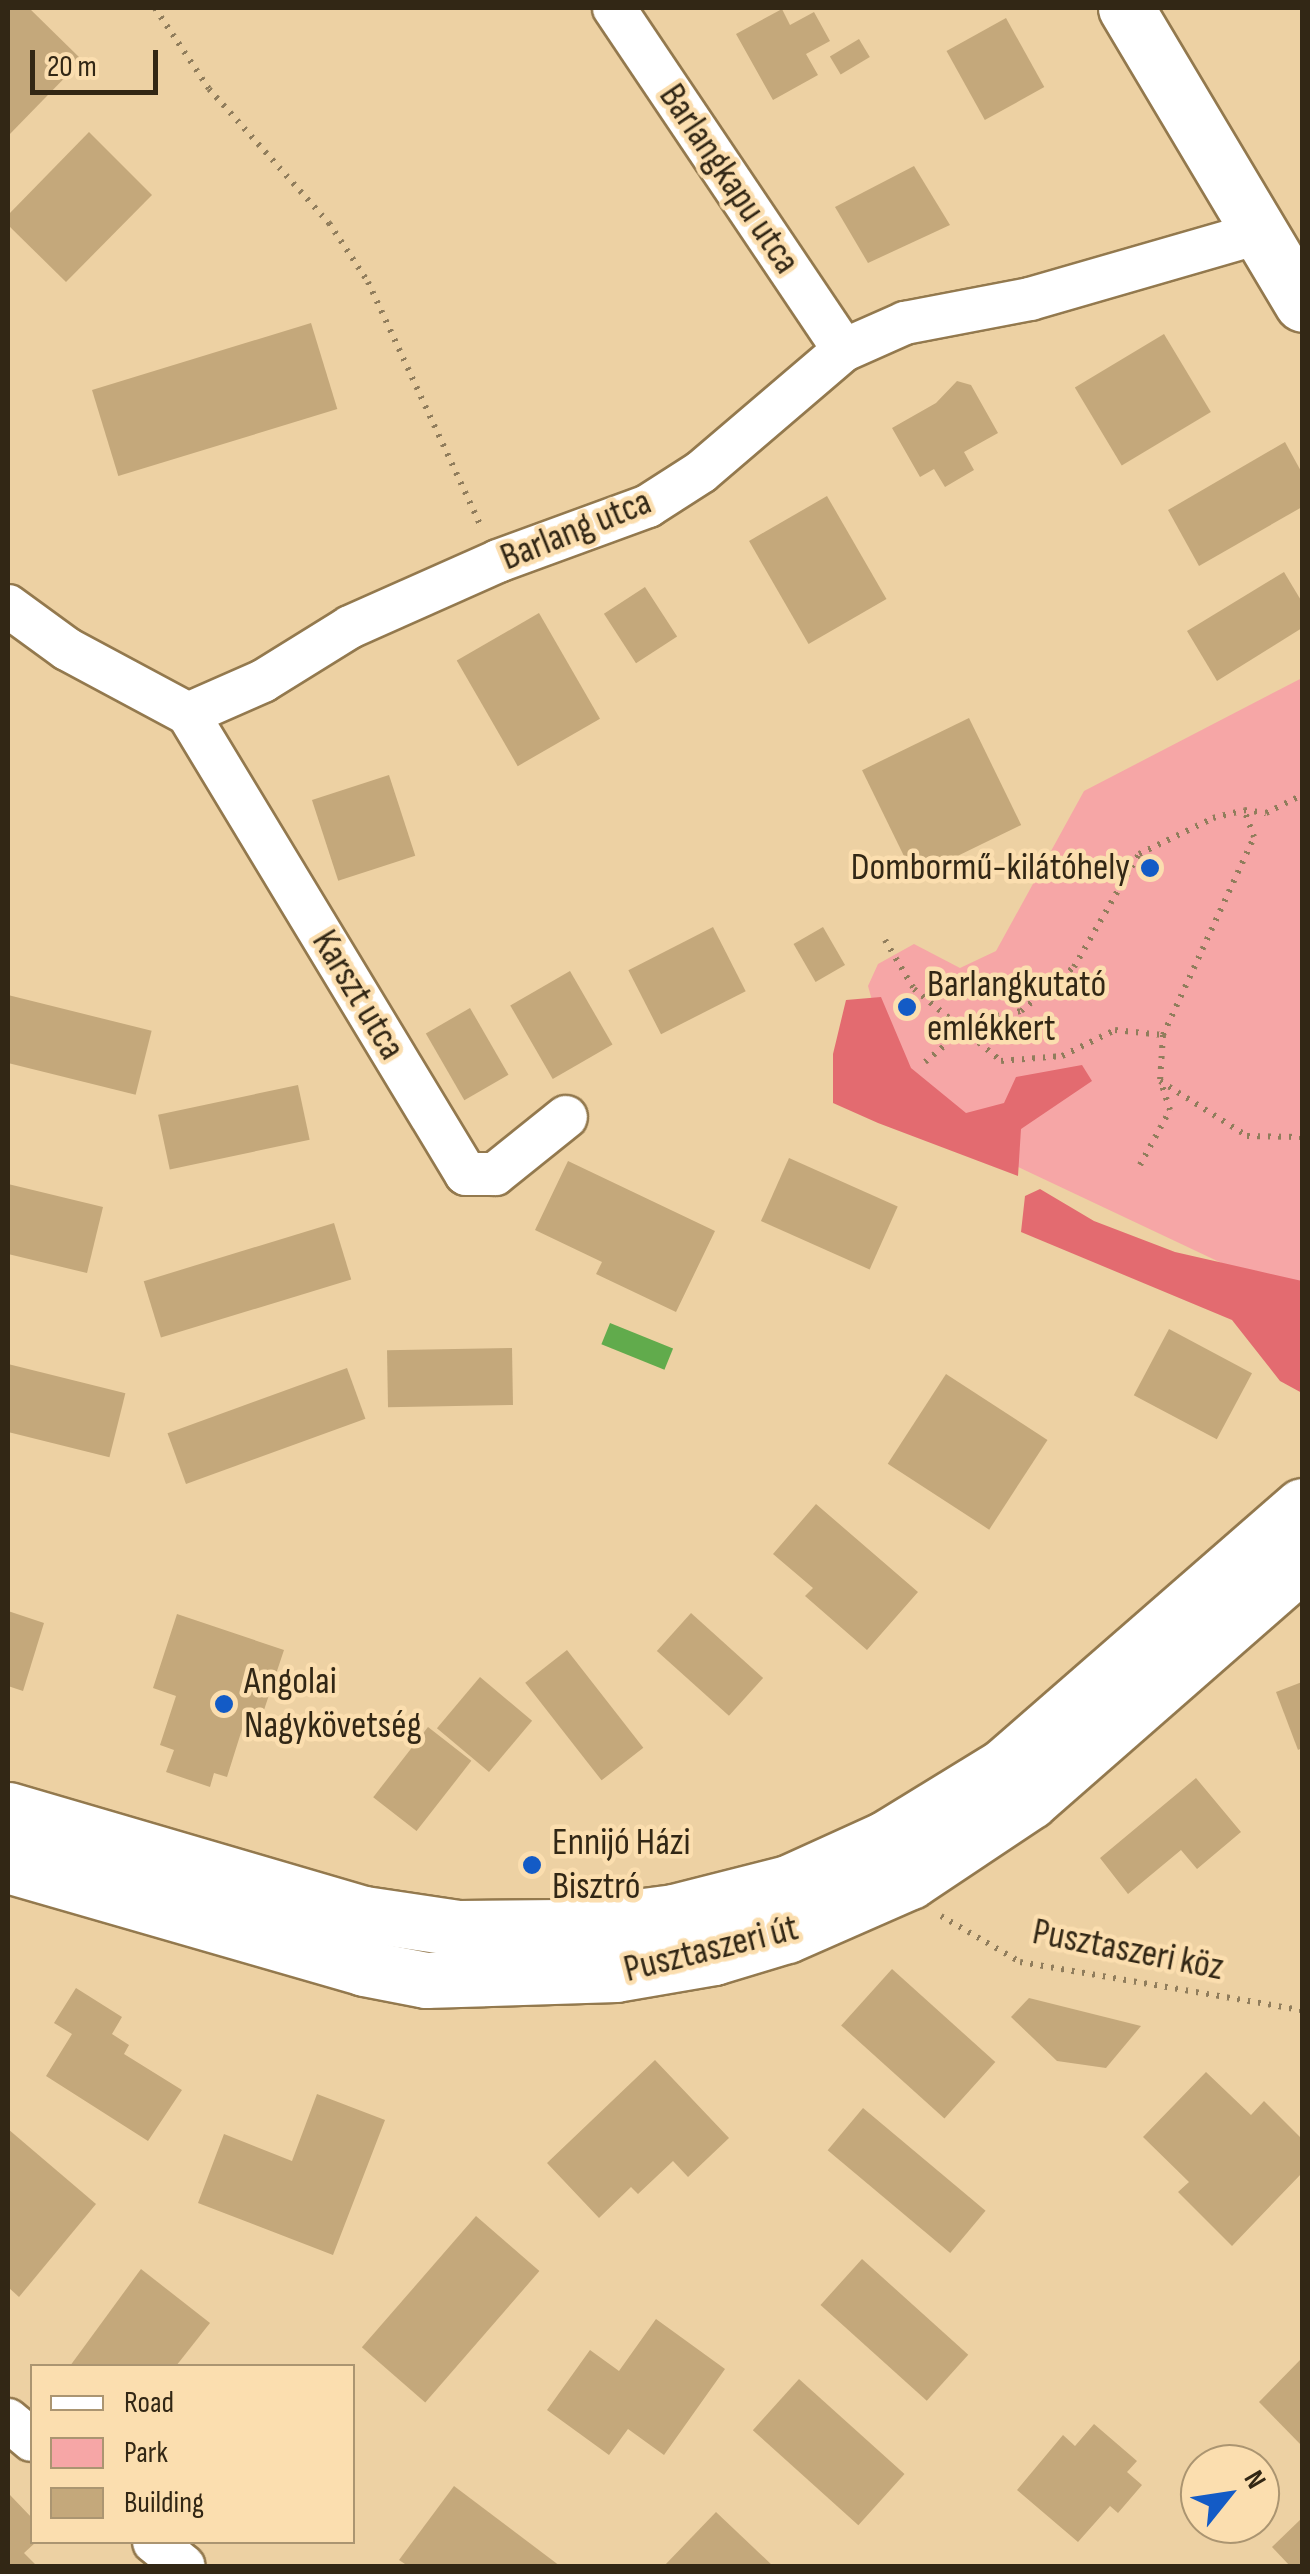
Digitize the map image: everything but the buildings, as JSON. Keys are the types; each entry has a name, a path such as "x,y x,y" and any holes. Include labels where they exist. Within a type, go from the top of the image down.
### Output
{"street":[{"name":"Barlangkapu utca","path":"614,8 844,350"},
{"path":"1126,8 1302,303"},
{"name":"Barlang utca","path":"188,714 264,682 350,627 498,560 648,506 701,472 844,350 906,323 1030,298 1262,232"},
{"path":"8,606 67,649 188,714"},
{"name":"Karszt utca","path":"188,714 466,1174 495,1174 566,1117"},
{"name":"Pusztaszeri út","path":"12,1847 364,1968 426,1980 616,1974 714,1957 787,1935 910,1881 1017,1783 1302,1506"},
{"name":"Pusztaszeri út","path":"12,1847 364,1914 458,1928 561,1927 674,1912 788,1883 1017,1783 1302,1563"},
{"path":"8,2420 30,2438"},
{"path":"156,2544 184,2566"}],"path":[{"path":"155,8 210,89 329,223 368,282 498,560"},
{"path":"925,1062 958,1028 1021,1011 1074,967 1139,854 1244,810 1266,813 1302,795"},
{"path":"1140,1165 1170,1110 1160,1081 1163,1035 1254,838 1244,810"},
{"path":"884,940 914,990 1000,1061 1062,1056 1115,1030 1163,1035"},
{"path":"1160,1081 1247,1136 1302,1136"},
{"name":"Pusztaszeri köz","path":"910,1881 951,1928 1020,1962 1302,2010"}],"green space":[{"path":"1302,678 1302,1301 995,1156 892,1073 868,986 878,964 914,944 960,968 996,951 1084,791"}],"shaded area":[{"path":"881,997 911,1068 966,1113 1004,1103 1016,1077 1082,1065 1092,1081 1021,1129 1018,1176 878,1123 833,1103 833,1054 846,1000"},
{"path":"1040,1189 1094,1221 1175,1252 1302,1281 1302,1393 1280,1381 1232,1320 1021,1232 1025,1196"},
{"path":"610,1323 673,1348 664,1370 601,1344"}],"place":[{"name":"Dombormű-kilátóhely","path":"1150,868"},
{"name":"Barlangkutató emlékkert","path":"907,1007"},
{"name":"Angolai Nagykövetség","path":"224,1704"},
{"name":"Ennijó Házi Bisztró","path":"532,1865"}]}
